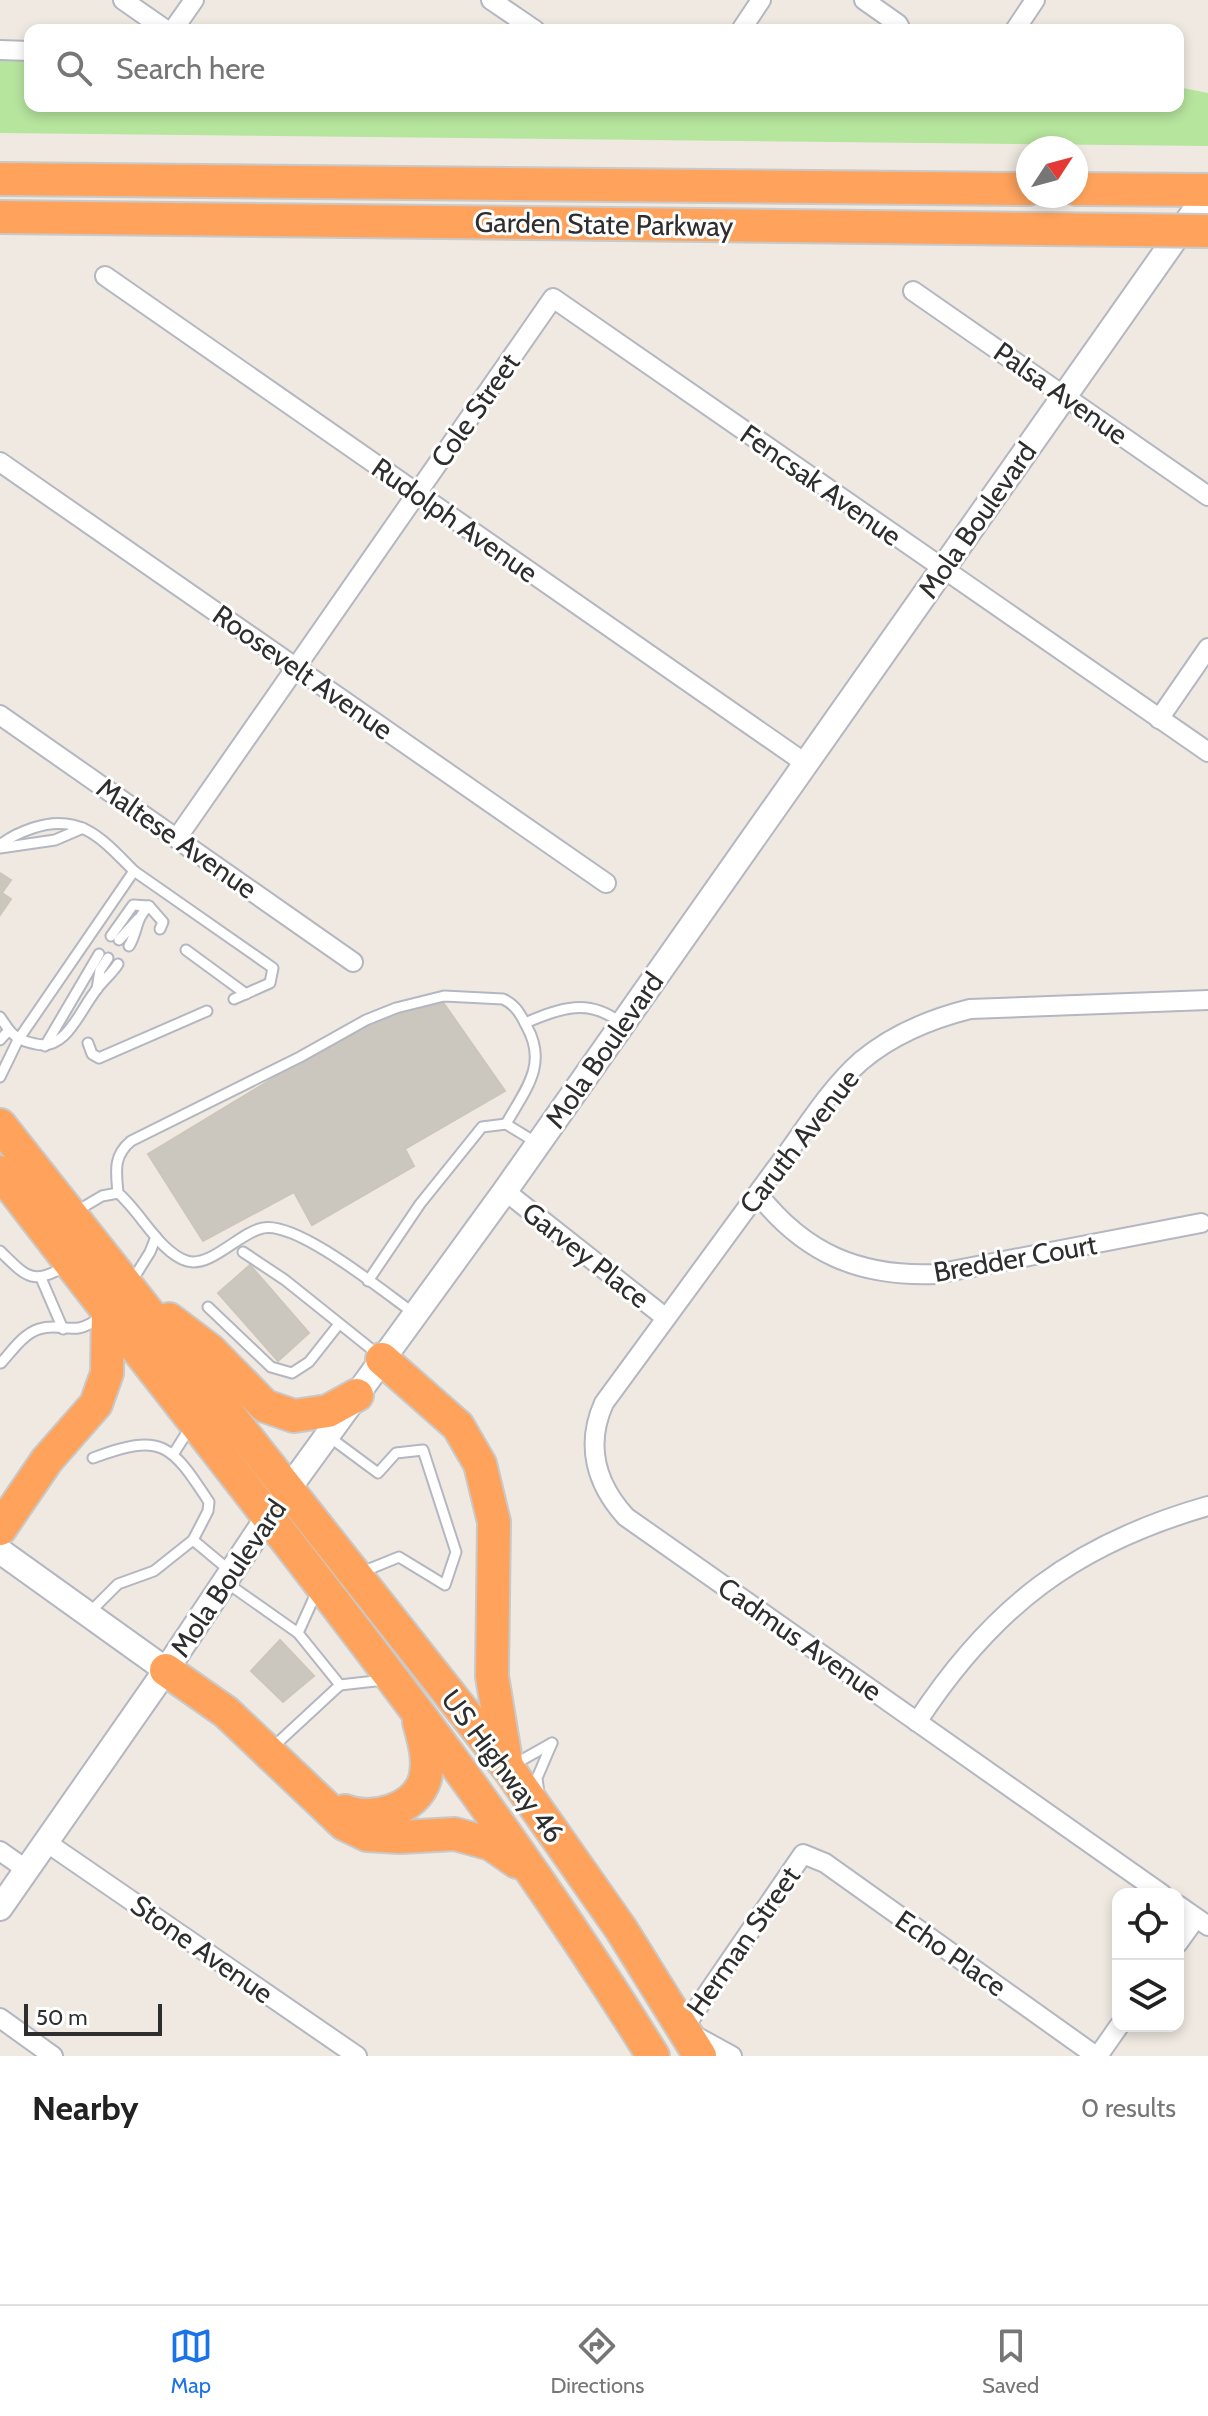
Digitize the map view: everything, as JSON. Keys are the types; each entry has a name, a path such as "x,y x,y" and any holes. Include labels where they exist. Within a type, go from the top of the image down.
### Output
{"highway":[{"path":"0,162 220,182"},
{"name":"Garden State Parkway","path":"0,179 1016,189"},
{"path":"1088,189 1208,191"},
{"name":"Garden State Parkway","path":"0,217 1208,231"},
{"path":"0,1125 70,1215 118,1299 107,1373 96,1404 47,1460 0,1529"},
{"path":"6,1184 71,1262 118,1299 210,1350 265,1406 294,1416 328,1411 357,1395"},
{"name":"US Highway 46","path":"118,1299 194,1422 413,1704 530,1870 653,2056"},
{"name":"US Highway 46","path":"118,1299 288,1490 508,1768 621,1929 700,2056"},
{"path":"382,1359 458,1426 480,1464 494,1522 492,1676 508,1768"},
{"path":"166,1670 226,1712 344,1824 367,1835 455,1834 491,1844 530,1870"},
{"path":"315,1797 350,1813 374,1816 387,1813 415,1795 424,1781 427,1763 424,1739 413,1704"}],"street":[{"path":"123,0 157,24"},
{"path":"177,24 194,0"},
{"path":"491,0 526,24"},
{"path":"745,24 761,0"},
{"path":"864,0 898,24"},
{"path":"1019,24 1035,0"},
{"path":"0,50 24,51"},
{"name":"Mola Boulevard","path":"0,1908 268,1517 505,1191 1208,191"},
{"name":"Rudolph Avenue","path":"105,276 805,763"},
{"name":"Palsa Avenue","path":"913,291 1208,496"},
{"name":"Cole Street","path":"177,838 553,298"},
{"name":"Fencsak Avenue","path":"553,298 1208,752"},
{"name":"Roosevelt Avenue","path":"0,462 606,883"},
{"path":"1159,719 1208,648"},
{"name":"Maltese Avenue","path":"0,715 353,962"},
{"name":"Caruth Avenue","path":"666,1318 840,1083 884,1043 914,1027 970,1009 1208,1000"},
{"name":"Garvey Place","path":"505,1191 666,1318"},
{"name":"Bredder Court","path":"758,1194 794,1233 816,1248 872,1271 906,1275 936,1274 1201,1223"},
{"name":"Cadmus Avenue","path":"666,1318 599,1413 594,1455 598,1476 610,1500 626,1517 1153,1888"},
{"path":"917,1722 944,1680 970,1649 1034,1589 1074,1561 1117,1538 1161,1519 1208,1506"},
{"path":"0,1551 166,1670"},
{"name":"Stone Avenue","path":"46,1842 357,2056"},
{"path":"0,1851 27,1870"},
{"name":"Herman Street","path":"683,2029 803,1854"},
{"name":"Echo Place","path":"803,1854 825,1863 1097,2056"},
{"path":"1184,1909 1202,1922 1184,1938"},
{"path":"0,2018 53,2056"},
{"path":"683,2029 732,2056"},
{"path":"1097,2056 1115,2032"}],"lane":[{"path":"0,846 19,833 64,822 99,837 134,871 273,968 270,983 234,999"},
{"path":"0,846 55,840 83,828"},
{"path":"0,1077 18,1040 134,871"},
{"path":"149,906 115,938 133,905 149,906 163,922 160,929"},
{"path":"129,946 138,918"},
{"path":"186,950 246,994"},
{"path":"45,1046 103,956 97,989"},
{"path":"0,1017 18,1040 45,1046 58,1042 118,964"},
{"path":"118,1193 116,1159 131,1141 378,1014 444,996 503,999 514,1006 534,1040 537,1062 506,1124"},
{"path":"525,1023 550,1012 586,1007 601,1010 622,1024"},
{"path":"88,1043 92,1054 99,1058 207,1011"},
{"path":"0,1040 9,1030"},
{"path":"368,1281 420,1204 482,1127 506,1124 538,1144"},
{"path":"70,1215 102,1196 118,1193 133,1204 156,1237 176,1255 191,1262 208,1258 254,1231 275,1228 308,1239 415,1314"},
{"path":"1,1363 25,1336 38,1329 82,1329 118,1299 150,1252 156,1237"},
{"path":"0,1251 19,1269 41,1278 63,1329"},
{"path":"243,1252 285,1280 382,1359"},
{"path":"41,1278 71,1262"},
{"path":"208,1307 271,1367 292,1373 309,1362 339,1324"},
{"path":"174,1453 194,1422"},
{"path":"327,1436 378,1473 396,1453 423,1450 456,1552 445,1585 399,1557 355,1574"},
{"path":"88,1614 118,1584 154,1571 193,1540 208,1511 209,1502 174,1453 139,1444 93,1458"},
{"path":"193,1540 228,1577 298,1633 340,1685"},
{"path":"298,1633 320,1585"},
{"path":"268,1752 340,1685 393,1679"},
{"path":"508,1768 552,1743 537,1778 541,1816"}],"green space":[{"path":"0,48 24,49 24,112 1184,112 1184,88 1208,93 1208,146 1088,145 1088,136 1016,136 1016,144 0,133"}],"building":[{"path":"0,873 11,880 2,893 11,899 0,915"},
{"path":"440,998 505,1091 405,1149 414,1166 312,1225 294,1192 203,1241 148,1154 373,1018"},
{"path":"250,1265 309,1333 278,1361 218,1293"},
{"path":"280,1640 314,1676 283,1702 251,1671"}]}
